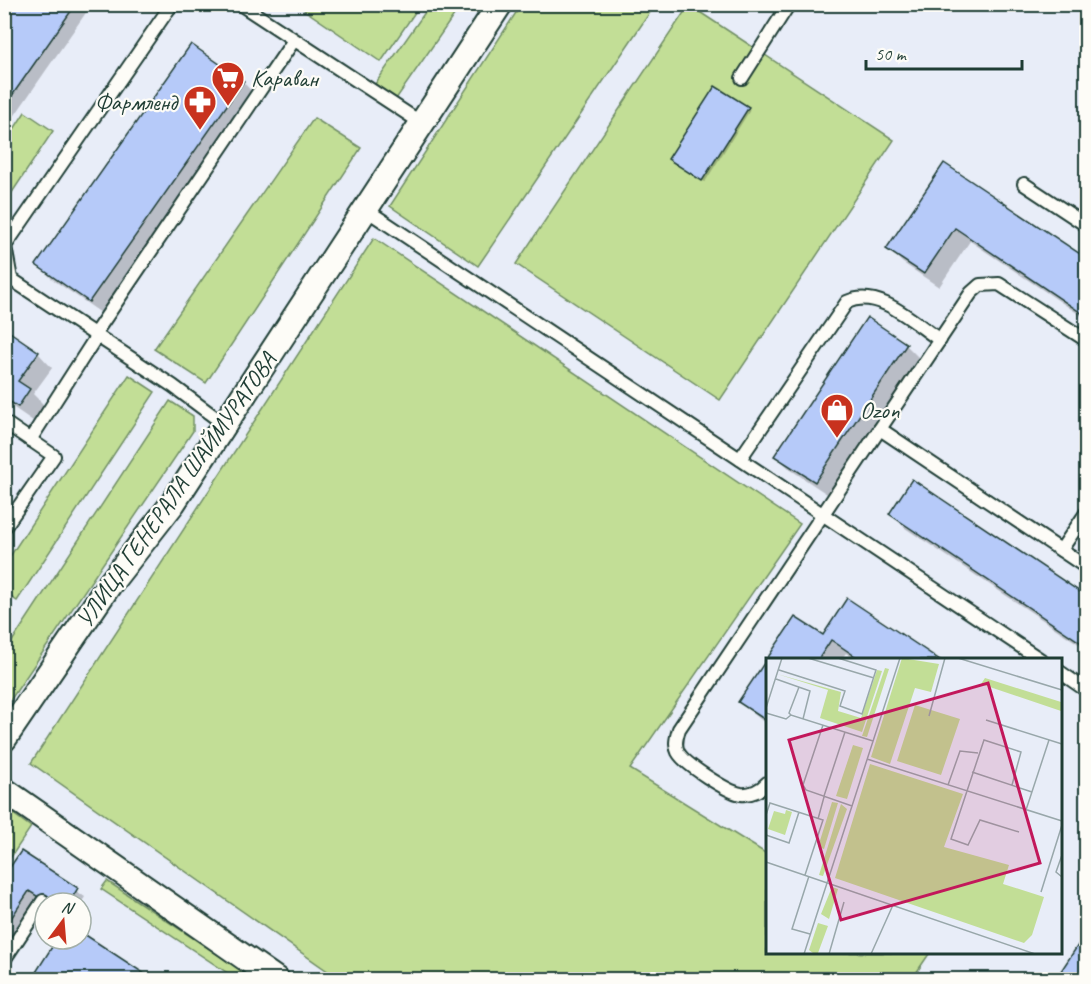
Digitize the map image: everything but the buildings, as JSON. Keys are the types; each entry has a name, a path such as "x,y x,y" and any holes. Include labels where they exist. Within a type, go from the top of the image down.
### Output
{"street":[{"name":"УЛИЦА ГЕНЕРАЛА ШАЙМУРАТОВА","path":"4,739 109,585 173,503 501,4"},
{"path":"4,790 277,980"}],"lane":[{"path":"172,4 5,246 10,279 172,386 224,424"},
{"path":"240,4 423,124"},
{"path":"742,78 789,4"},
{"path":"30,440 95,336 294,40"},
{"path":"1024,184 1086,225"},
{"path":"365,209 1038,658"},
{"path":"766,784 752,793 742,794 729,790 686,761 678,752 676,739 680,729 971,293 980,285 989,283 1008,288 1086,340"},
{"path":"740,459 848,302 868,296 883,302 940,340"},
{"path":"4,422 54,456 4,528"},
{"path":"880,429 1086,567"},
{"path":"1061,550 1086,513"},
{"path":"1061,673 1086,690"},
{"path":"4,960 33,916"}],"green space":[{"path":"297,5 420,5 381,62"},
{"path":"430,5 461,5 396,99 375,84"},
{"path":"521,5 655,5 478,266 390,206"},
{"path":"689,5 894,140 720,400 516,264"},
{"path":"25,112 53,131 7,200 5,198 5,143"},
{"path":"314,118 361,148 206,383 154,349"},
{"path":"374,238 800,524 630,769 766,853 766,954 929,954 912,979 339,979 31,763"},
{"path":"129,375 155,392 17,601 5,593 5,564"},
{"path":"170,401 193,416 193,431 5,708 5,652"},
{"path":"5,808 31,827 5,866"},
{"path":"107,881 255,979 230,979 232,976 101,889"}],"place":[{"name":"Караван","path":"228,107"},
{"name":"Фармленд","path":"200,131"},
{"name":"Ozon","path":"837,439"}]}
